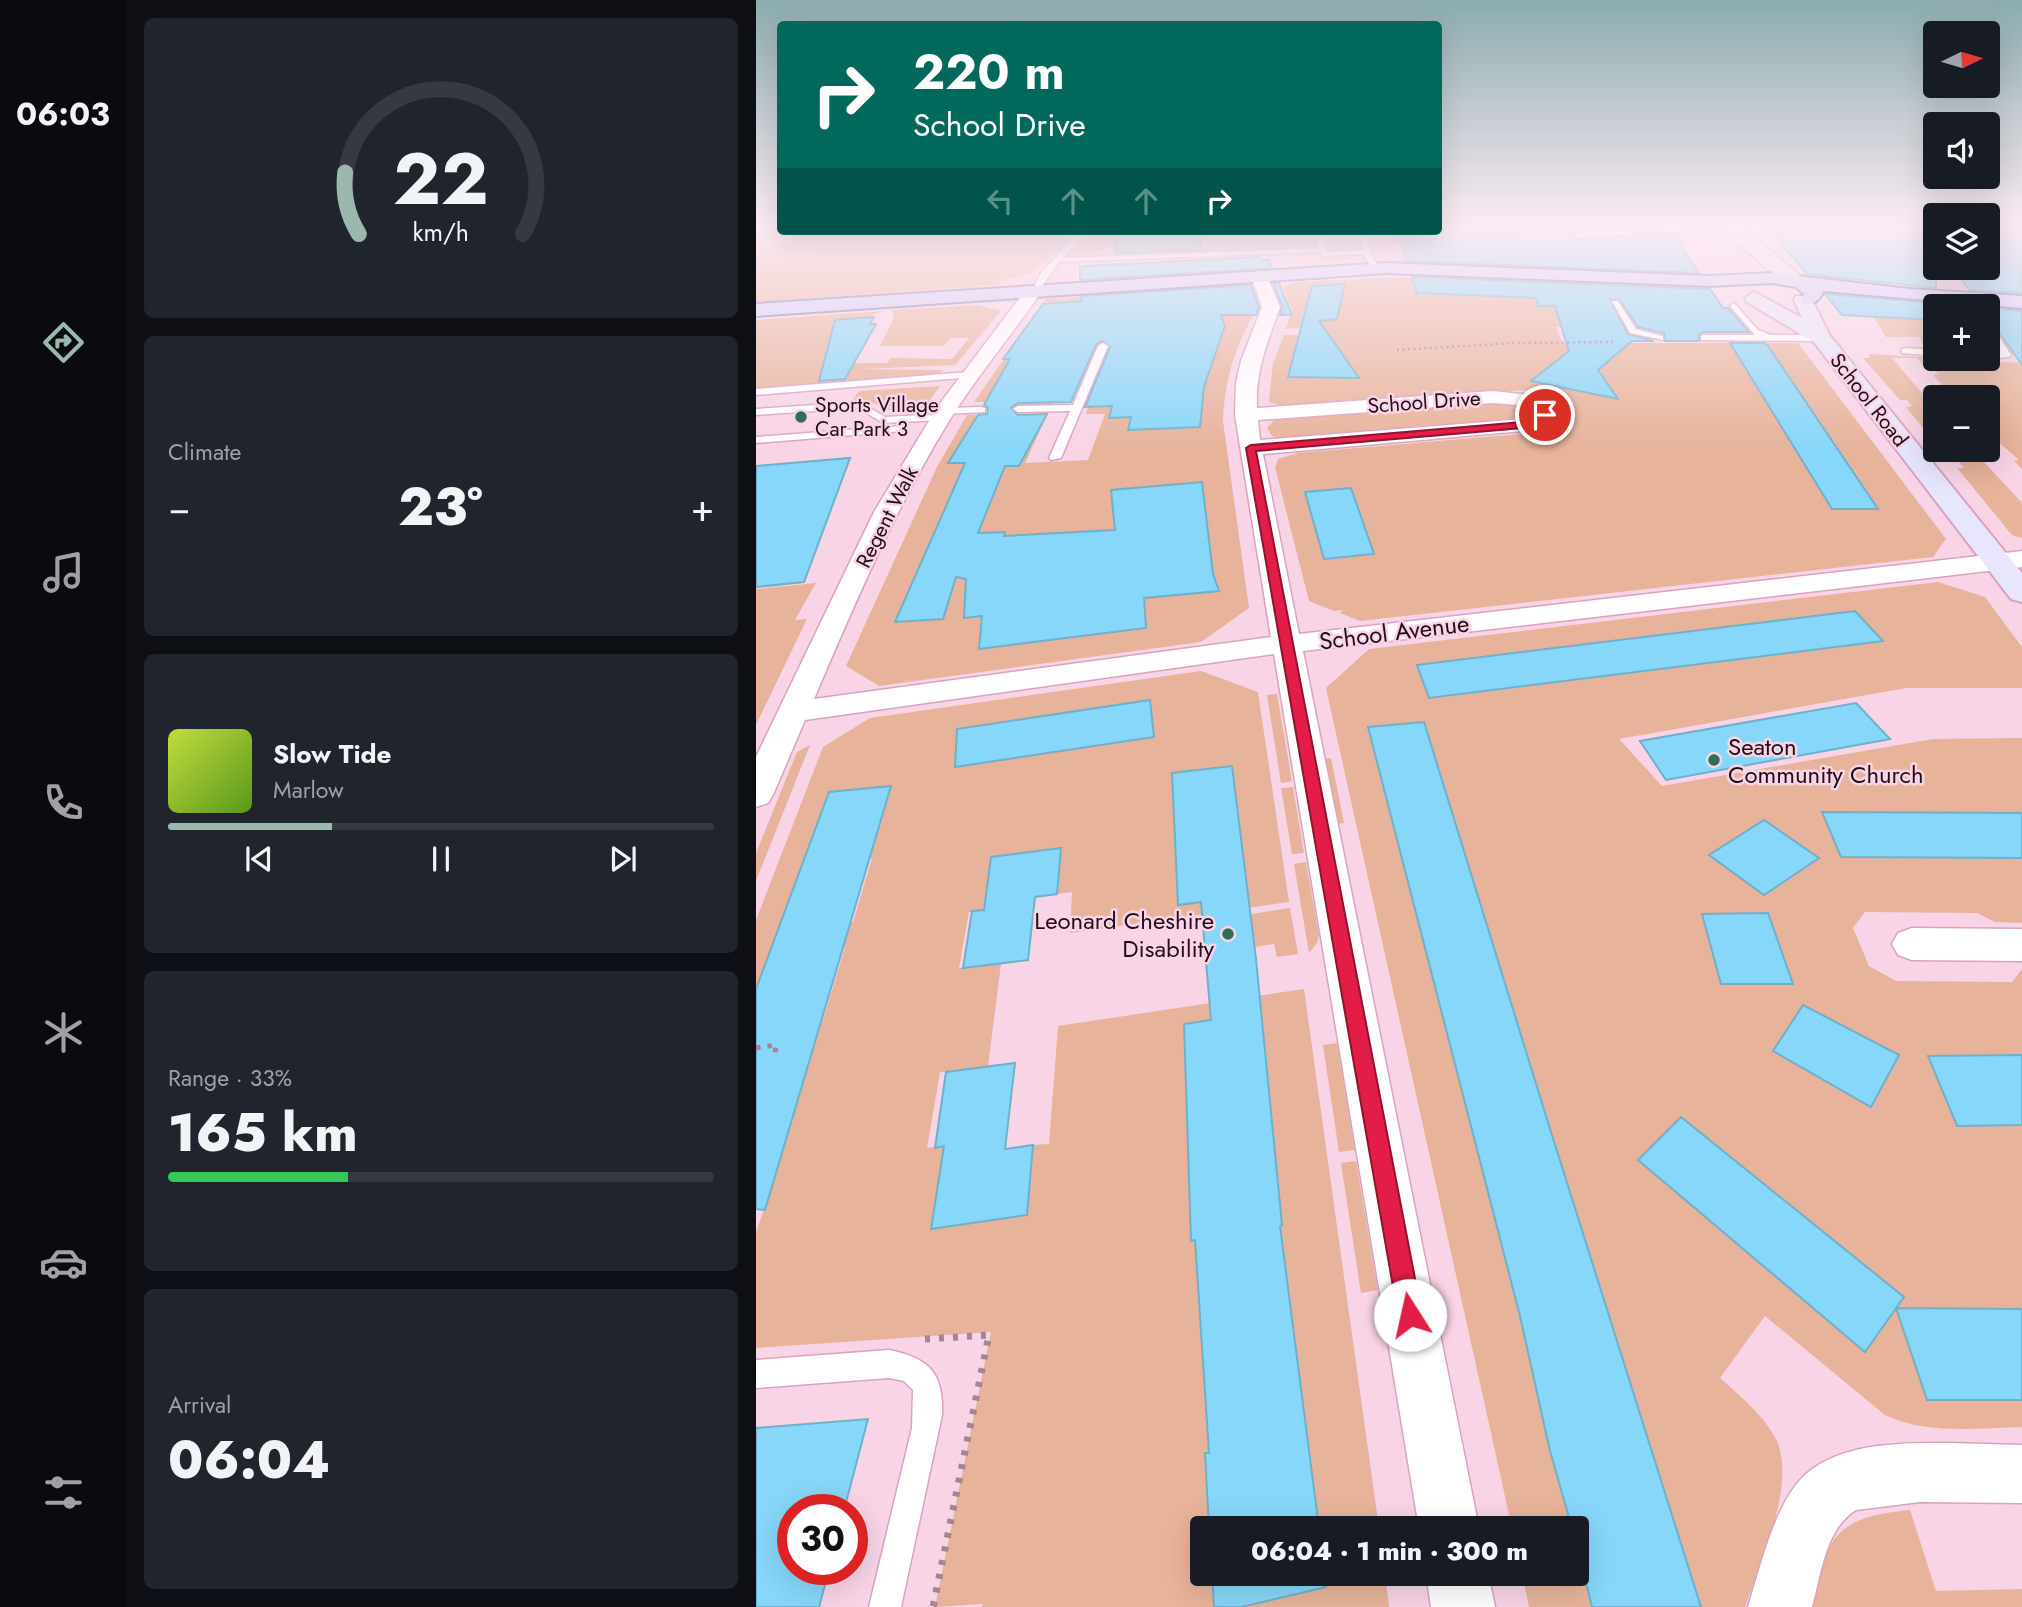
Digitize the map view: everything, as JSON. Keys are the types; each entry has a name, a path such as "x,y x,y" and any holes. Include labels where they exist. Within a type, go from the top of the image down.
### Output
{"main road":[{"path":"756,310 902,300"},
{"path":"2000,302 2022,302"}],"street":[{"name":"Regent Walk","path":"756,795 898,493 940,418 969,375 1027,300"},
{"path":"1268,300 1271,307 1251,361 1246,383 1248,432 1447,1516"},
{"name":"School Road","path":"1760,300 1821,338"},
{"name":"School Road","path":"1806,300 1821,338 2009,561 2022,593"},
{"name":"School Drive","path":"1504,396 1534,400 1545,407 1545,415 1538,422 1523,425 1248,432 1504,396"},
{"name":"School Avenue","path":"793,712 1285,644 2009,561"},
{"path":"1912,944 2022,945"},
{"path":"1780,1607 1810,1519 1826,1495 1843,1484 1867,1477 1902,1474 2022,1474"},
{"path":"1459,1586 1463,1607"}],"lane":[{"path":"1747,300 1755,332 1770,338"},
{"path":"1615,303 1633,331 1657,338"},
{"path":"1704,338 1821,338"},
{"path":"1055,458 1103,346"},
{"path":"1905,351 1923,352"},
{"path":"756,393 969,375"},
{"path":"756,412 851,404 869,409 883,420 940,418"},
{"path":"1018,409 1077,408"},
{"path":"756,440 940,418 981,410"},
{"path":"756,1374 888,1364 908,1367 924,1377 930,1398 926,1428 885,1607"}],"path":[{"path":"1397,350 1514,343 1631,342 1657,338"},
{"path":"756,1048 776,1045 775,1054"}],"shaded area":[{"path":"1045,300 1249,300 1257,309 1232,363 1223,421 1249,608 1201,642 879,686 846,666 937,467 967,415 1048,413 1025,463 1088,460 1105,414 1086,414 1088,407 1107,407 1130,343 1080,344 1052,404 984,406 985,402 974,402"},
{"path":"1288,300 1617,300 1585,301 1592,327 1556,327 1562,343 1798,343 1946,539 1933,557 1360,621 1340,613 1343,610 1334,611 1309,601 1275,467 1278,459 1298,453 1545,432 1561,427 1573,416 1571,409 1561,400 1526,390 1281,406 1269,402 1273,363 1284,335 1315,335 1316,327 1286,329 1292,310"},
{"path":"977,305 1001,311 955,365 860,369 943,370 939,374 756,389 756,320 883,311 865,318 843,319 839,326 833,327 825,352 848,363 887,363 891,358 952,359 969,338 951,338 944,346 880,346 894,318 892,310"},
{"path":"1866,305 1923,305 1923,343 1919,337 1886,337"},
{"path":"1868,354 1923,357 1923,365 1917,358 1892,358 1923,394 1923,428 1906,407 1912,406 1907,400 1900,400 1863,358 1870,358"},
{"path":"2000,362 2022,363 2022,469 2014,461 2019,460 2000,443 2000,385 1942,385 1933,375 1938,374 1935,371 2000,371"},
{"path":"940,386 921,413 902,414 872,403 853,400 859,391"},
{"path":"1493,400 1520,403 1533,412 1528,419 1279,439 1272,436 1267,428 1276,418"},
{"path":"1959,462 1984,462 2022,503 2022,538 2012,535 1957,468 1964,468"},
{"path":"1938,582 1985,597 2022,647 2022,688 1906,688 1619,739 1662,786 1933,739 2022,738 2022,923 1995,922 1977,913 1865,912 1853,928 1869,966 1896,981 2012,982 2022,969 2022,1427 1935,1428 1885,1415 1765,1316 1720,1378 1766,1423 1777,1441 1782,1459 1782,1479 1774,1524 1745,1607 1529,1607 1525,1586 1589,1586 1589,1516 1509,1516 1326,688 1369,649"},
{"path":"816,583 795,620 807,619 756,725 756,589"},
{"path":"1201,671 1258,692 1289,902 1070,933 1072,892 1057,894 1061,848 991,857 984,910 969,912 959,968 1001,964 988,1066 940,1072 927,1148 944,1146 931,1229 1027,1215 1033,1145 1049,1144 1058,1026 1304,989 1377,1516 1190,1516 1190,1586 1387,1586 1389,1607 982,1607 982,1604 935,1607 991,1332 756,1348 756,1232 776,1176 756,1031 822,1023 845,947 768,957 756,989 756,920 823,747 870,718","holes":["872,858 853,922 781,929 804,865"]},
{"path":"1277,694 1292,781 1281,783 1267,695"},
{"path":"810,745 756,881 756,853 797,752"},
{"path":"1331,758 1344,823 1334,824 1321,759"},
{"path":"1293,787 1304,853 1292,854 1281,788"},
{"path":"1306,862 1319,935 1317,943 1309,953 1294,864"},
{"path":"1290,908 1298,954 1277,957 1274,944 1254,947 1251,914"},
{"path":"1337,1043 1355,1150 1339,1152 1323,1045"},
{"path":"1356,1161 1378,1290 1361,1293 1341,1163"},
{"path":"1910,1510 1936,1591 2022,1589 2022,1607 1807,1607 1822,1564 1838,1536 1849,1526 1864,1519"}],"building":[{"path":"1256,300 1259,307 1256,315 1221,315 1225,326 1204,387 1200,427 1128,430 1131,417 1109,418 1112,406 1085,407 1110,347 1102,341 1096,345 1071,402 1018,403 1011,408 1018,415 1047,414 1019,466 1005,466 978,533 1005,532 1004,536 1115,530 1111,490 1202,482 1213,574 1219,591 1144,598 1146,628 979,649 982,616 964,618 966,579 956,577 943,619 895,622 965,463 948,463 978,415 987,414 988,408 984,405 1010,359 1003,359 1043,304 1081,301"},
{"path":"1280,300 1286,300 1292,315 1280,315 1282,306"},
{"path":"1308,300 1341,300 1337,319 1319,321 1359,378 1288,377"},
{"path":"1536,300 1611,300 1628,334 1654,341 1632,341 1598,370 1618,399 1531,381 1569,351 1555,306 1538,306"},
{"path":"1620,300 1718,300 1749,332 1704,332 1699,334 1699,341 1665,341 1664,333 1638,327"},
{"path":"1830,300 1923,302 1923,319 1842,315"},
{"path":"2000,309 2022,311 2022,365 2000,334"},
{"path":"874,317 870,324 876,324 845,379 819,381 835,320"},
{"path":"1730,343 1764,343 1768,346 1878,509 1832,509"},
{"path":"850,458 804,582 756,587 756,466"},
{"path":"1351,488 1374,554 1324,559 1305,492"},
{"path":"1855,611 1883,641 1429,698 1417,665"},
{"path":"1150,700 1154,737 955,767 957,729"},
{"name":"Seaton Community Church","path":"1856,703 1890,739 1666,780 1640,741"},
{"path":"1424,722 1701,1607 1592,1607 1587,1586 1589,1586 1589,1516 1569,1516 1550,1451 1520,1316 1368,727"},
{"path":"1232,766 1256,959 1280,1226 1317,1516 1208,1516 1205,1453 1209,1453 1195,1240 1191,1241 1184,1024 1211,1020 1201,902 1178,905 1172,773"},
{"path":"891,786 765,1210 756,1209 756,989 829,792"},
{"path":"1822,812 2022,813 2022,858 1841,857"},
{"path":"1764,820 1819,858 1764,895 1709,855"},
{"path":"1061,848 1057,894 1035,897 1028,960 963,968 972,911 984,910 991,857"},
{"path":"1768,913 1793,984 1721,984 1702,914"},
{"path":"1803,1005 1899,1055 1871,1107 1773,1051"},
{"path":"2022,1055 2022,1125 1957,1126 1928,1056"},
{"path":"1015,1063 1005,1149 1033,1145 1027,1215 931,1229 944,1146 935,1148 946,1072"},
{"path":"1681,1117 1904,1297 1865,1352 1638,1160"},
{"path":"1896,1308 2022,1309 2022,1400 1927,1400"},
{"path":"868,1419 848,1494 777,1494 777,1585 825,1585 819,1607 756,1607 756,1428"},
{"path":"1213,1586 1326,1586 1241,1607 1214,1607"}],"place":[{"name":"Sports Village Car Park 3","path":"801,417"},
{"name":"Seaton Community Church","path":"1714,760"},
{"name":"Leonard Cheshire Disability","path":"1228,934"}],"route":[{"path":"1410,1315 1348,969 1268,553 1251,448 1523,425 1538,422 1545,415"}]}
